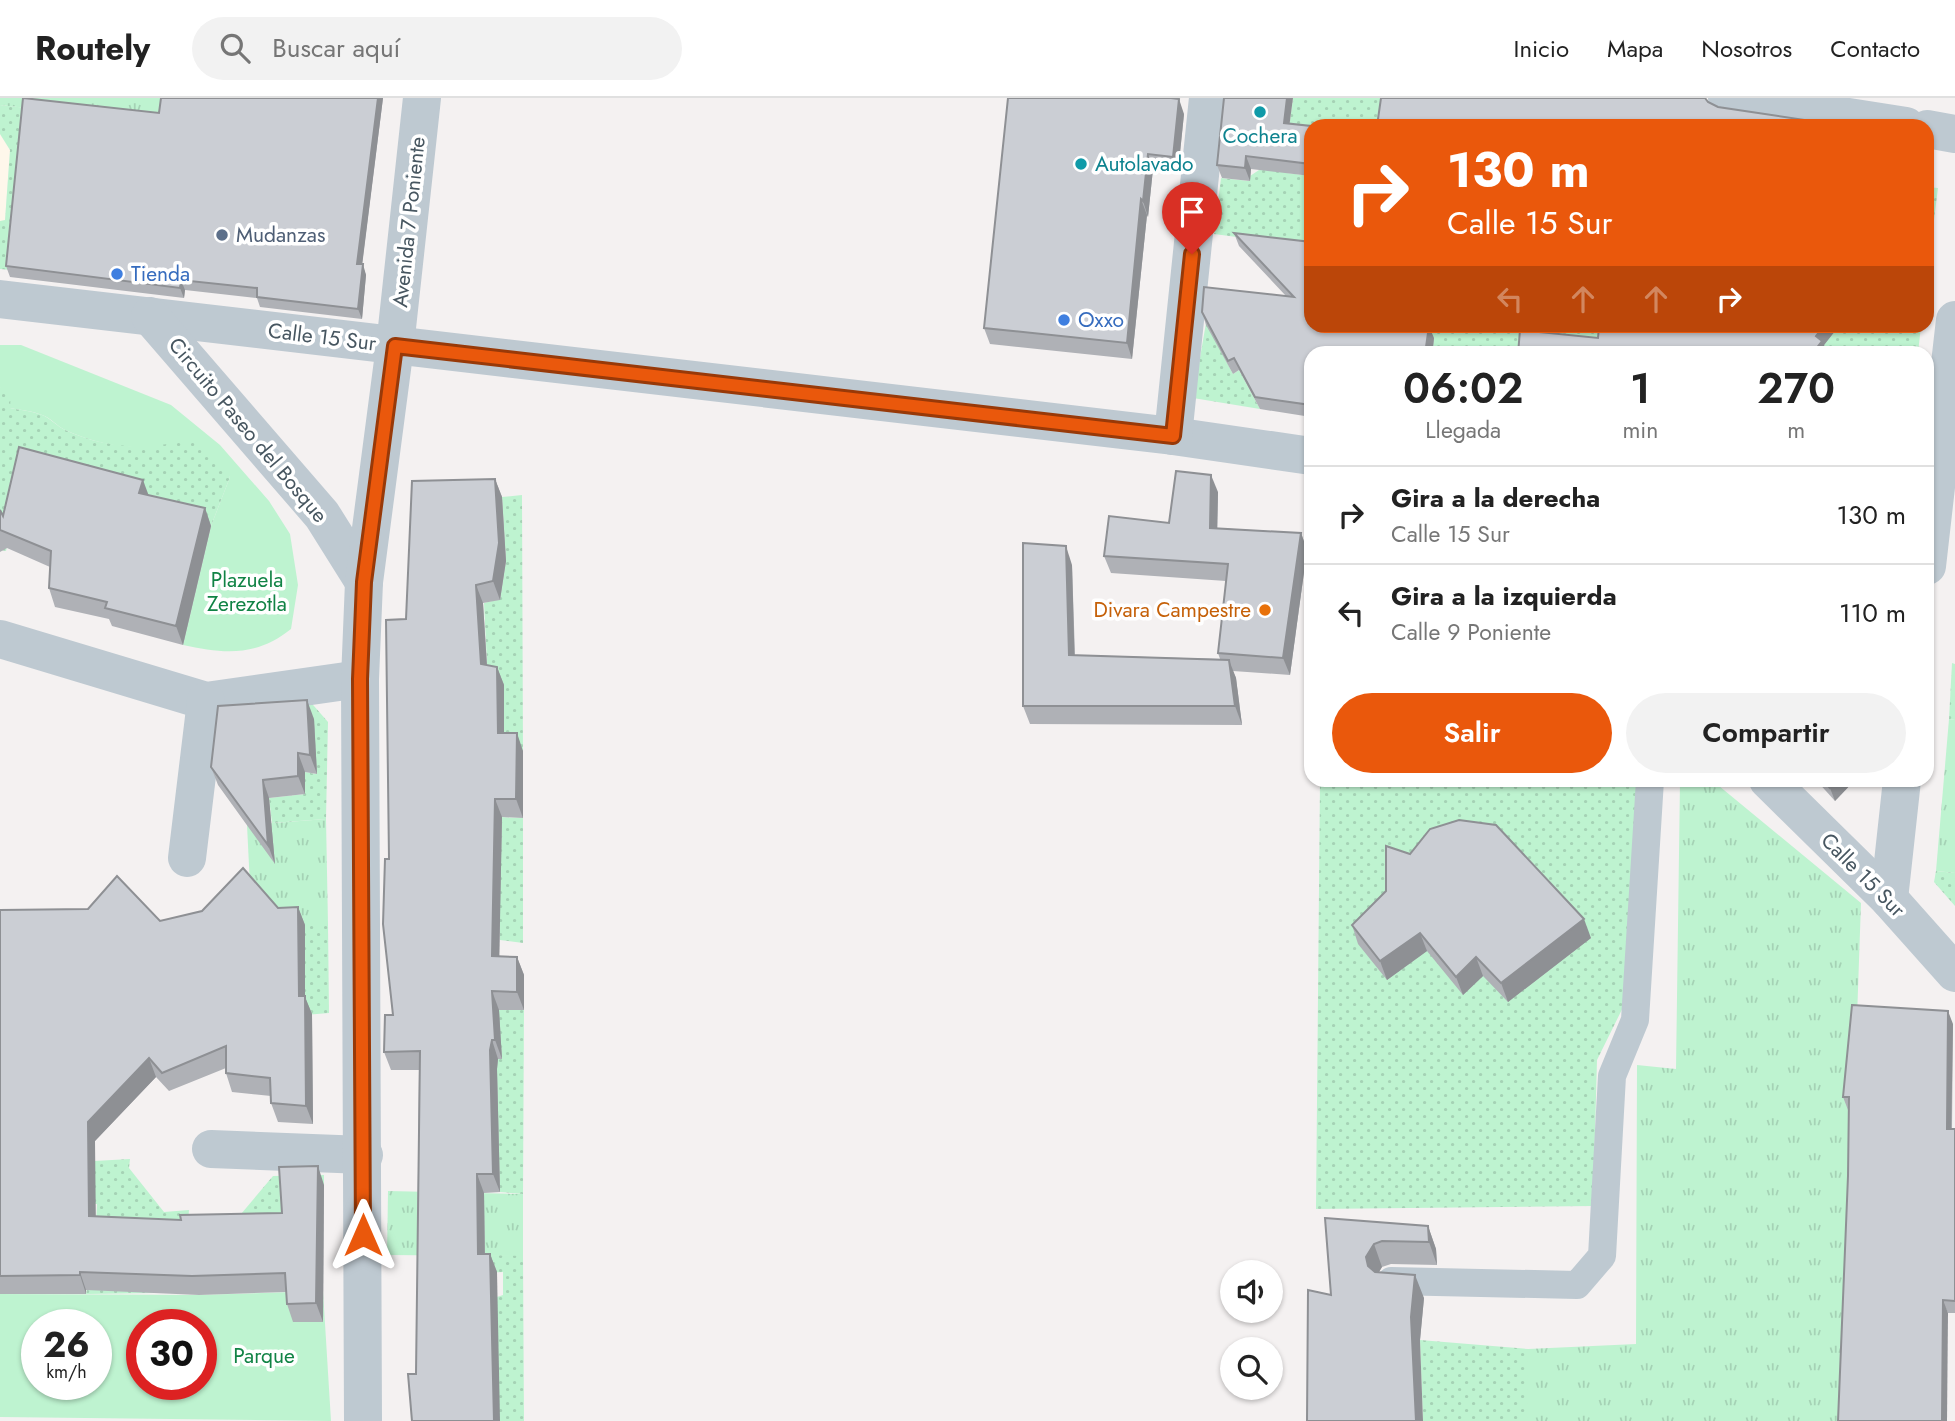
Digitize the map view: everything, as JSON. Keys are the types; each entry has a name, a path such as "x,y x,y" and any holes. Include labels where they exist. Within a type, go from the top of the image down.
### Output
{"street":[{"name":"Avenida 7 Poniente","path":"395,346 422,98"},
{"path":"1173,436 1208,98"},
{"path":"1727,98 1861,119"},
{"path":"1934,130 1955,134"},
{"name":"Calle 15 Sur","path":"0,299 1173,436 1304,456"},
{"name":"Circuito Paseo del Bosque","path":"150,316 323,514 364,582"},
{"path":"1934,504 1955,320"},
{"path":"363,1421 360,679 364,582 395,346"},
{"path":"0,639 206,701 360,679"},
{"path":"187,858 206,701"},
{"name":"Calle 15 Sur","path":"1775,787 1889,899 1955,973"},
{"path":"1889,899 1901,787"},
{"path":"211,1149 364,1155"}],"lane":[{"path":"1391,1280 1577,1285 1602,1256 1612,1076 1635,1020 1650,787"}],"shaded area":[{"path":"0,134 10,150 5,221 0,221"}],"green space":[{"path":"0,98 166,98 163,124 0,105"},
{"path":"1293,98 1387,98 1400,119 1304,119 1304,138 1288,136"},
{"path":"0,105 27,108 11,270 0,269 0,221 5,220 10,150 0,134"},
{"path":"1268,164 1287,173 1304,175 1304,246 1214,234 1221,178 1249,181 1250,176"},
{"path":"1934,188 1938,188 1934,220"},
{"path":"1206,323 1233,374 1239,370 1260,409 1193,398"},
{"path":"1384,333 1604,333 1604,346 1415,346"},
{"path":"1833,333 1920,333 1919,346 1823,346"},
{"name":"Plazuela Zerezotla","path":"0,345 21,345 171,405 220,445 269,501 290,534 298,585 291,629 265,645 239,651 183,645 211,526 230,477 173,444 132,447 104,443 65,430 38,414 10,408 0,387"},
{"path":"0,387 11,391 10,408 42,415 65,430 95,441 143,446 191,438 230,477 211,526 26,466 6,551 0,550"},
{"path":"522,495 523,751 504,752 504,686 488,683 484,603 500,599 506,561 502,497"},
{"path":"1952,663 1955,664 1955,720 1949,719"},
{"path":"307,698 328,722 326,819 272,823 269,798 305,794 305,772 316,774"},
{"path":"1949,719 1955,720 1955,873 1936,871"},
{"path":"1320,787 1637,787 1638,977 1597,1060 1593,1206 1316,1209"},
{"path":"1680,787 1720,787 1861,903 1843,1421 1528,1421 1528,1349 1636,1344 1637,1065 1676,1069"},
{"path":"499,817 523,818 523,943 500,940"},
{"path":"326,819 328,925 285,927 250,886 247,825"},
{"path":"1936,871 1955,873 1955,906 1934,882"},
{"path":"305,925 328,925 329,1013 305,1015"},
{"path":"494,1010 524,1010 523,1194 500,1192"},
{"path":"130,1159 129,1168 164,1212 189,1210 187,1233 155,1293 86,1294 95,1246 97,1204 74,1204 76,1162"},
{"path":"324,1175 324,1185 288,1222 241,1214 273,1176"},
{"path":"388,1191 523,1194 523,1256 387,1255"},
{"path":"485,1255 523,1256 524,1421 499,1421 494,1298 503,1295 503,1272 485,1273"},
{"name":"Parque","path":"323,1291 331,1421 0,1417 0,1294 198,1295"},
{"path":"1420,1340 1528,1349 1528,1421 1423,1421"}],"building":[{"path":"23,98 159,113 161,98 378,98 357,264 363,264 358,309 257,297 257,288 181,280 180,288 6,266"},
{"path":"1008,98 1179,99 1173,157 1148,154 1127,343 984,328"},
{"path":"1224,98 1287,98 1284,123 1304,125 1304,163 1246,156 1245,168 1217,165"},
{"path":"1381,98 1705,98 1718,107 1798,119 1378,119"},
{"path":"1234,233 1304,241 1304,333 1428,333 1426,346 1304,346 1304,404 1255,397 1234,358 1228,361 1202,312 1204,287 1294,297"},
{"path":"1520,333 1598,338 1598,333 1818,333 1816,336 1822,341 1818,346 1519,346"},
{"path":"19,447 143,480 139,493 205,508 176,626 105,608 107,602 49,588 51,551 0,530 0,510 3,516"},
{"path":"1176,471 1211,475 1210,528 1301,533 1283,658 1218,653 1228,564 1104,556 1109,516 1169,523"},
{"path":"495,479 499,543 493,581 476,585 481,664 497,667 498,733 517,733 516,799 495,799 492,956 517,957 517,992 492,991 495,1040 492,1040 490,1050 493,1174 477,1174 478,1254 490,1254 494,1421 412,1421 408,1374 416,1374 420,1051 384,1052 385,1015 393,1015 383,924 385,859 389,859 386,620 406,619 412,481"},
{"path":"1023,543 1066,546 1069,655 1229,660 1235,706 1023,706"},
{"path":"307,700 310,755 298,753 298,776 263,780 268,845 211,767 218,706"},
{"path":"1459,820 1496,825 1584,919 1501,983 1476,957 1456,977 1420,933 1380,961 1352,925 1386,891 1386,846 1410,854 1430,829"},
{"path":"243,868 278,908 298,907 299,996 305,996 306,1106 271,1103 270,1078 226,1073 226,1046 162,1073 149,1058 88,1122 89,1216 181,1220 180,1215 282,1213 279,1167 318,1166 316,1303 287,1304 285,1273 192,1276 80,1272 80,1275 0,1276 0,910 88,909 117,876 160,921 202,911"},
{"path":"1852,1005 1948,1011 1947,1129 1955,1129 1955,1301 1943,1300 1942,1421 1838,1421 1848,1176 1849,1097 1843,1097"},
{"path":"1325,1218 1428,1226 1429,1242 1382,1241 1374,1244 1366,1257 1368,1266 1375,1272 1415,1275 1411,1317 1416,1421 1307,1421 1308,1290 1331,1295"}],"place":[{"name":"Cochera","path":"1260,112"},
{"name":"Autolavado","path":"1081,164"},
{"name":"Mudanzas","path":"222,235"},
{"name":"Tienda","path":"117,274"},
{"name":"Oxxo","path":"1064,320"},
{"name":"Divara Campestre","path":"1265,610"}],"route":[{"path":"363,1235 360,679 364,582 395,346 1173,436 1192,254"}]}
